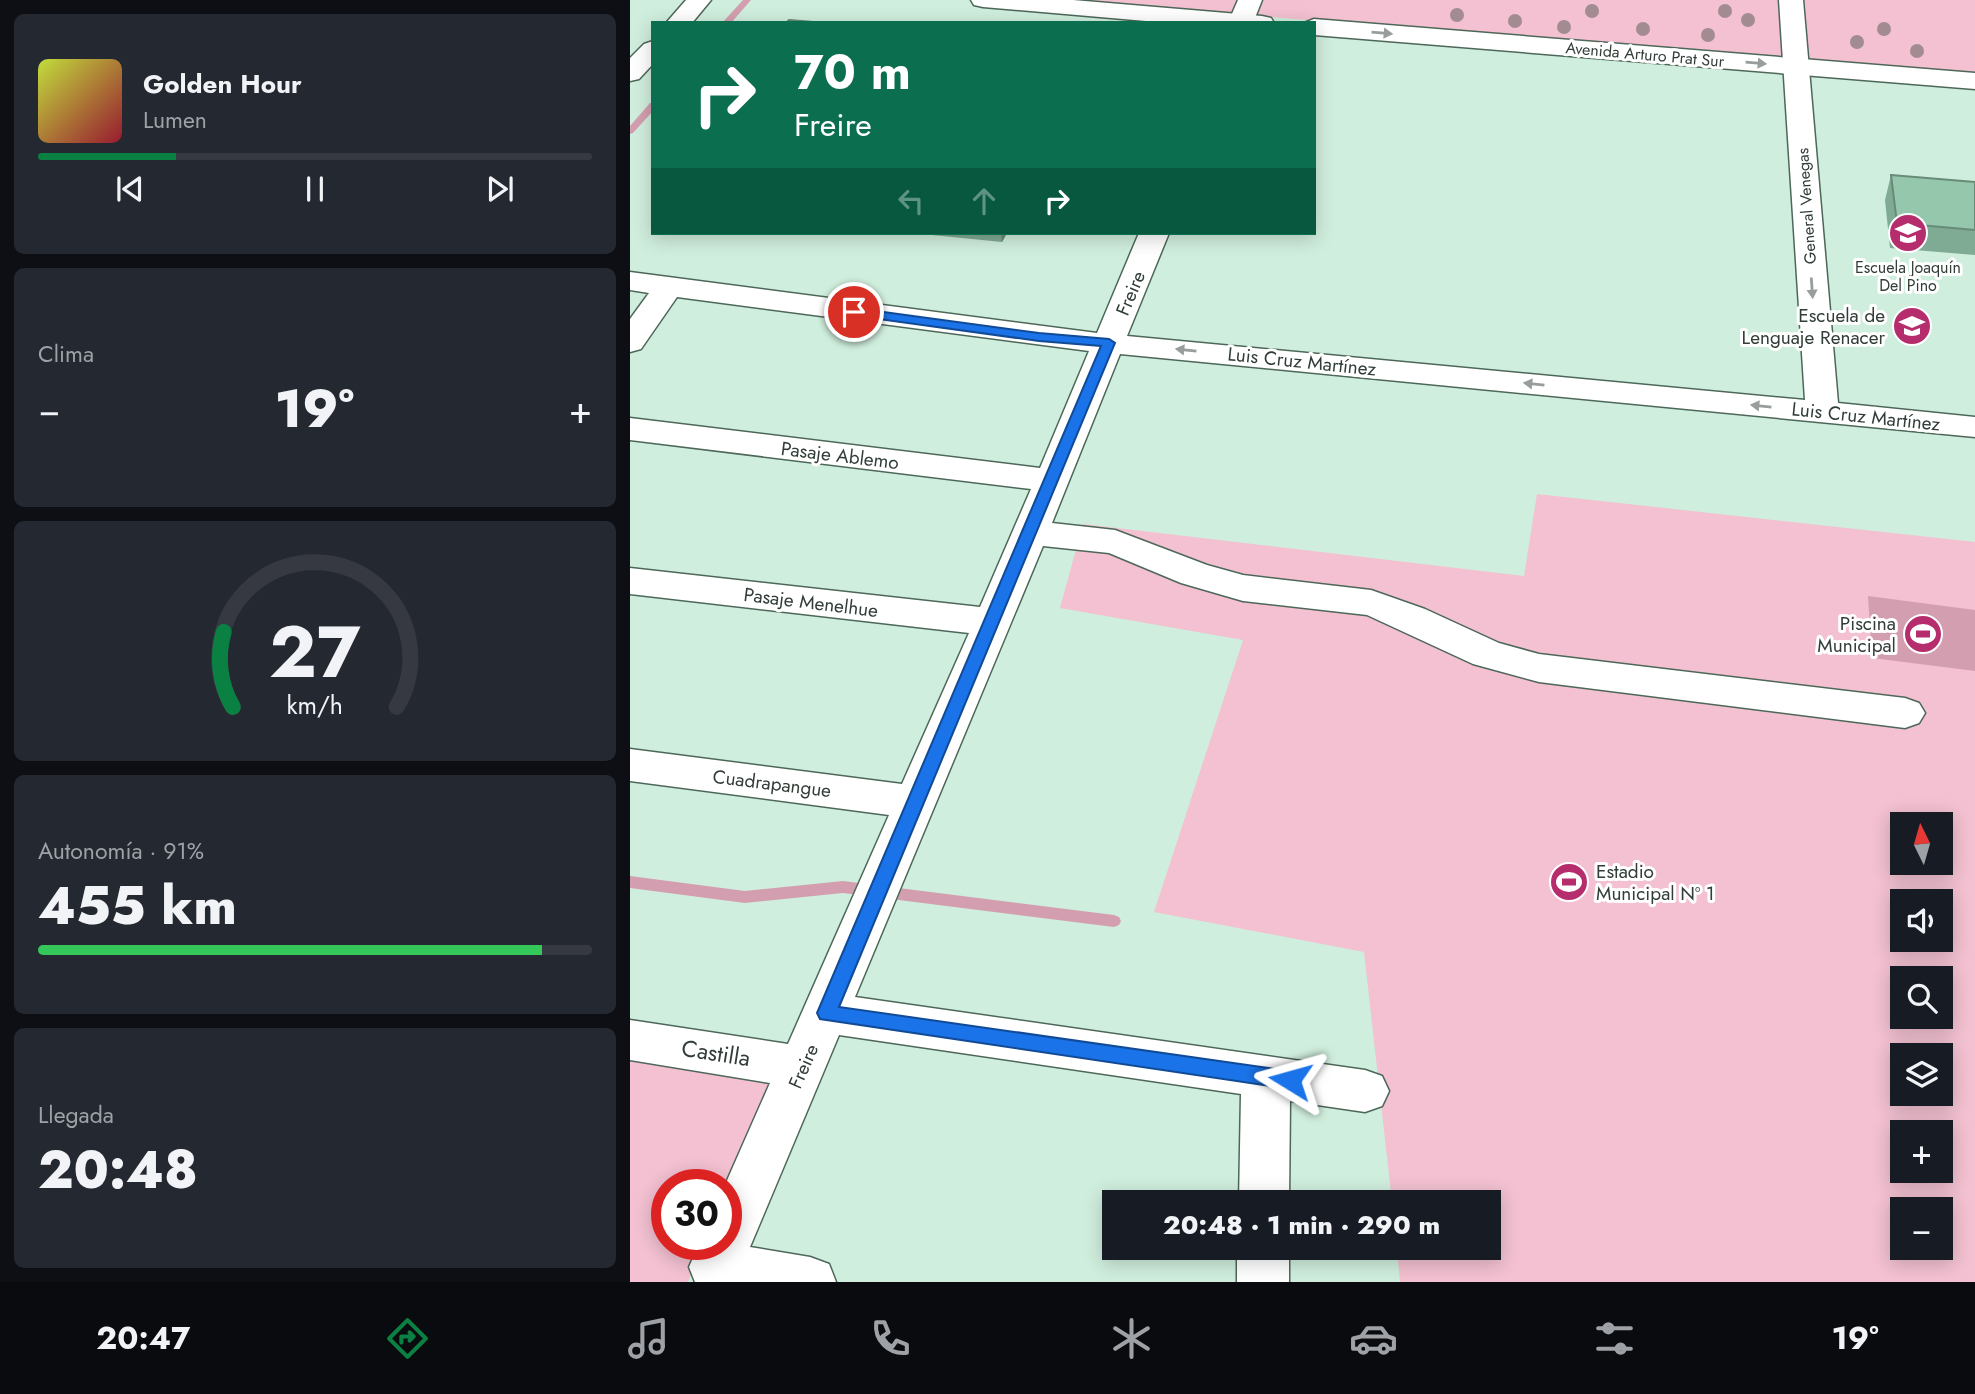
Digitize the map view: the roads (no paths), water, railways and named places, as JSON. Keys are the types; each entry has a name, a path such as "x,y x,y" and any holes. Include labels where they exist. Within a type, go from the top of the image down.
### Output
{"street":[{"path":"680,21 699,0"},
{"path":"983,0 1248,17"},
{"name":"General Venegas","path":"1791,0 1822,412"},
{"name":"Avenida Arturo Prat Sur","path":"1316,27 1975,81"},
{"path":"630,74 651,51"},
{"name":"Freire","path":"742,1206 993,622 1153,235"},
{"name":"Luis Cruz Martínez","path":"630,281 1025,336 1975,427"},
{"path":"630,342 669,286"},
{"name":"Pasaje Ablemo","path":"630,429 1050,480"},
{"path":"1029,532 1115,542 1194,574 1244,588 1371,603 1412,618 1488,654 1539,668 1905,713"},
{"name":"Pasaje Menelhue","path":"630,581 993,622"},
{"name":"Cuadrapangue","path":"630,765 914,802"},
{"path":"826,1013 1365,1091"},
{"name":"Castilla","path":"630,1040 802,1067"},
{"path":"1264,1190 1266,1076"},
{"path":"723,1260 810,1282"},
{"path":"1263,1260 1263,1282"}],"waterway":[{"path":"728,21 747,0"},
{"path":"630,131 651,107"},
{"path":"630,882 745,897 843,887 1114,921"}],"place":[{"name":"Escuela Joaquín Del Pino","path":"1908,233"},
{"name":"Escuela de Lenguaje Renacer","path":"1912,326"},
{"name":"Piscina Municipal","path":"1923,634"},
{"name":"Estadio Municipal Nº 1","path":"1569,882"}]}
